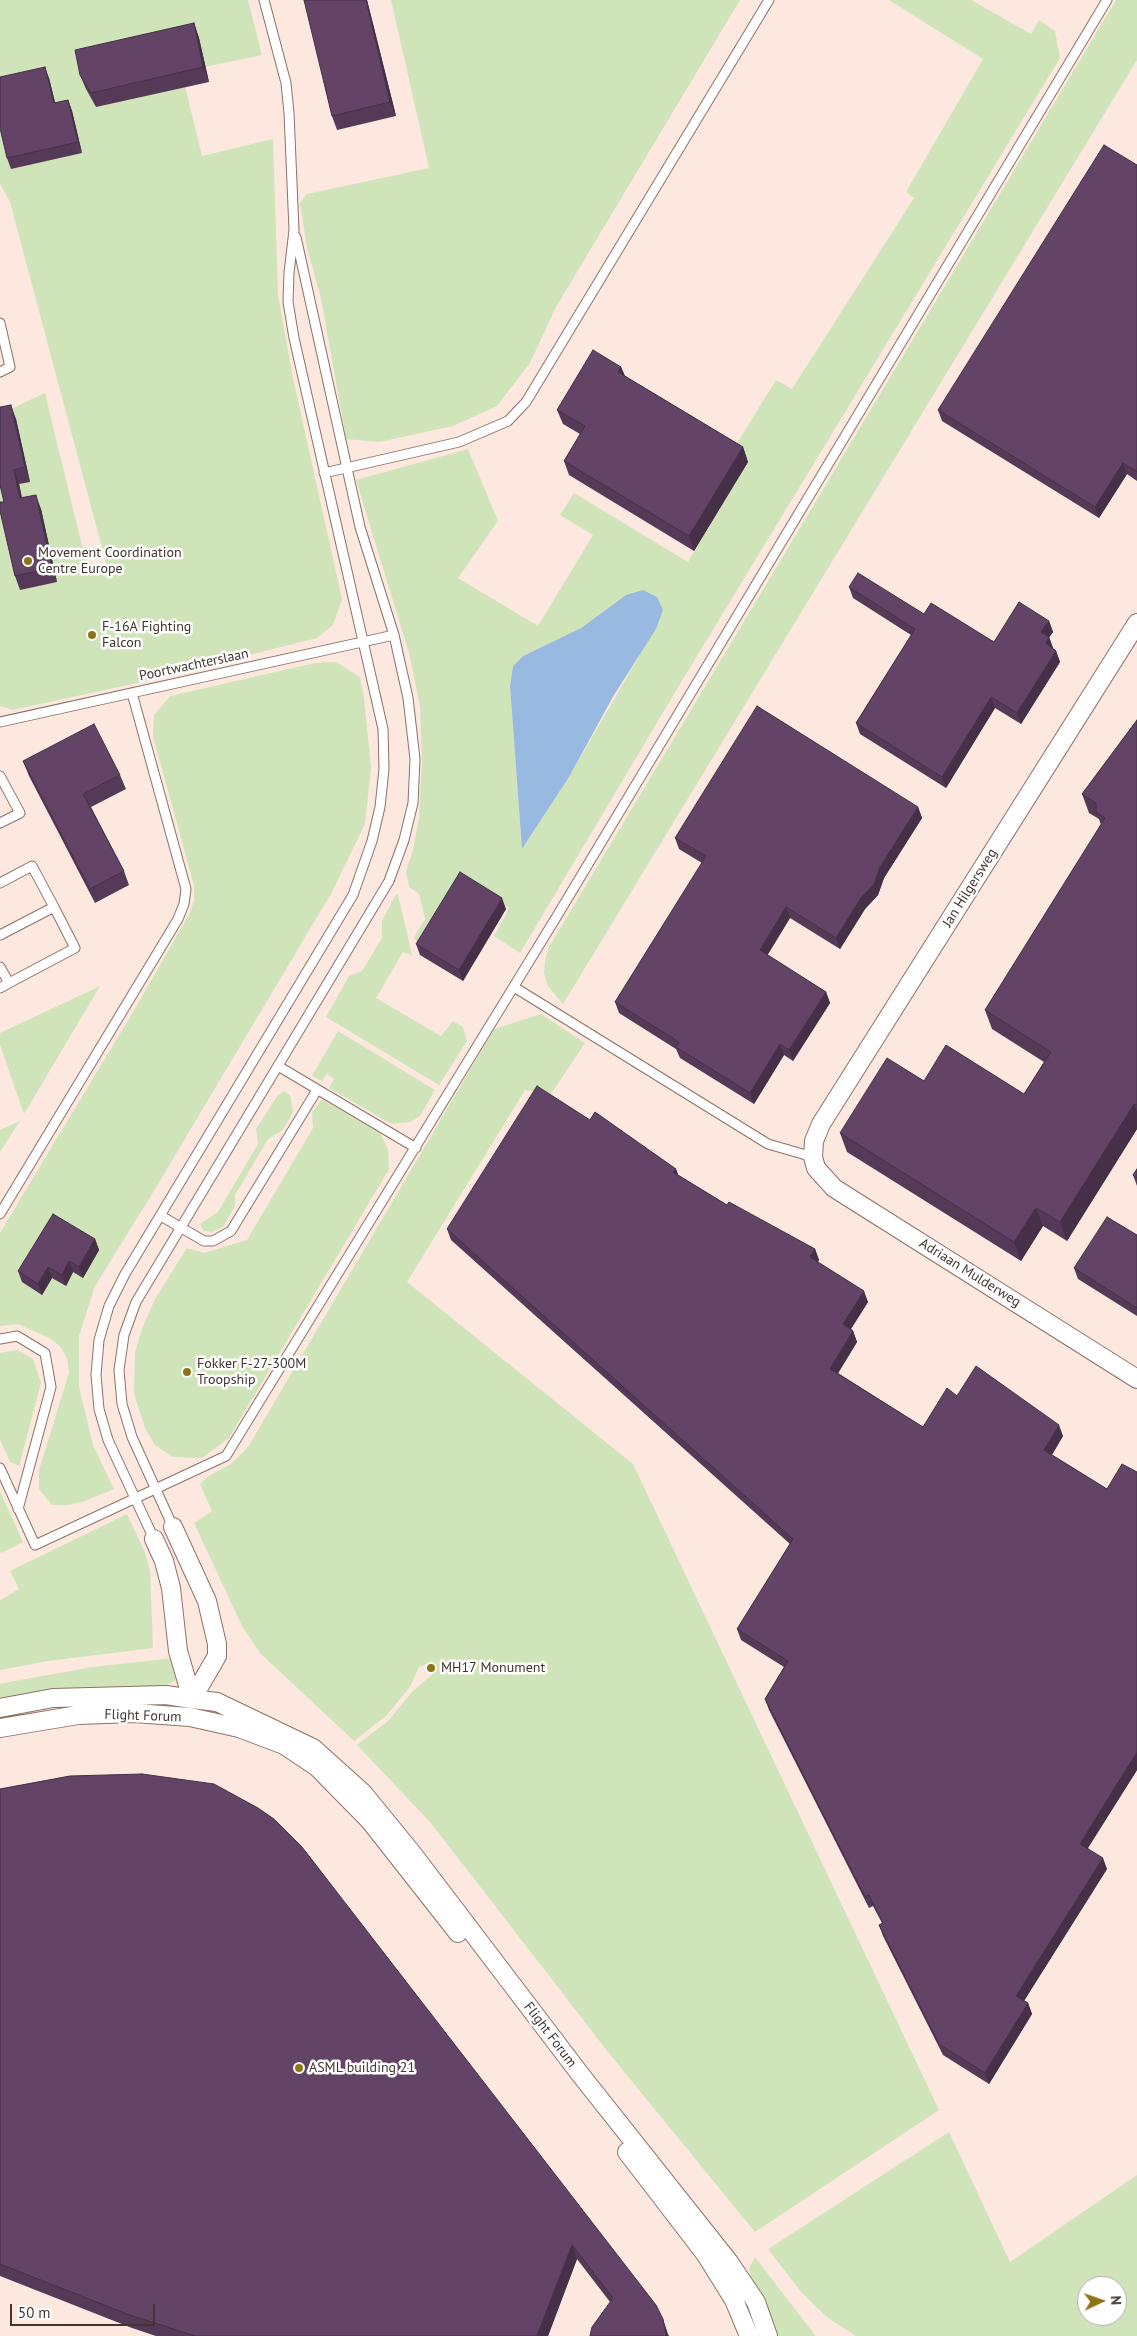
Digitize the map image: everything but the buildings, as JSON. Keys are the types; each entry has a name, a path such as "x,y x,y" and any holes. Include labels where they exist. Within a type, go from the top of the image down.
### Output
{"street":[{"name":"Jan Hilgersweg","path":"813,1157 814,1141 821,1124 1137,623"},
{"name":"Adriaan Mulderweg","path":"813,1157 816,1168 834,1188 1137,1380"},
{"name":"Flight Forum","path":"173,1527 207,1601 217,1644 217,1656 192,1699"},
{"name":"Flight Forum","path":"154,1539 164,1560 172,1588 178,1651 192,1699"},
{"name":"Flight Forum","path":"0,1708 53,1698 166,1695 217,1702 313,1748 363,1793 394,1831 580,2074 729,2262 756,2302 768,2336"},
{"name":"Flight Forum","path":"0,1728 78,1715 134,1713 190,1717 238,1728 284,1745 317,1767 370,1821 706,2255 734,2300 749,2336"},
{"name":"Flight Forum","path":"284,1745 313,1748"},
{"path":"313,1748 317,1767"}],"lane":[{"path":"154,1539 108,1440 99,1409 97,1366 99,1340 109,1306 125,1274 353,895 372,841 380,807 384,769 383,729 324,473 294,338 288,302 294,230 289,113 286,83 264,0"},
{"path":"324,473 459,442 508,421 526,402 770,0"},
{"path":"0,1468 35,1545 226,1456 514,987 1107,0"},
{"path":"173,1527 132,1437 122,1404 119,1370 124,1335 136,1302 389,881 404,840 412,803 415,759 408,698 394,635 360,527 294,230"},
{"path":"0,325 10,367 0,372"},
{"name":"Poortwachterslaan","path":"0,722 394,635"},
{"path":"0,1214 178,918 184,904 186,889 132,693"},
{"path":"0,776 20,813 0,824"},
{"path":"0,883 32,866 75,948 0,988"},
{"path":"0,935 54,907"},
{"path":"0,967 9,983"},
{"path":"514,987 768,1144 813,1157"},
{"path":"278,1066 416,1148"},
{"path":"161,1216 204,1241 213,1241 231,1231 317,1090"},
{"path":"0,1339 17,1336 45,1353 51,1387 18,1508"}],"green space":[{"path":"0,0 248,0 262,55 200,68 174,41 202,156 273,139 278,295 293,378 342,599 333,625 317,638 137,683 13,710 0,706 0,414 45,393 85,558 109,574 10,202 0,184"},
{"path":"391,0 740,0 556,307 530,363 497,406 453,426 379,442 346,439 321,298 307,248 300,203 307,194 429,168"},
{"path":"889,0 971,0 1031,34 1039,20 1055,31 1060,58 680,684 520,953 494,936 509,908 459,877 418,944 414,937 425,919 419,894 409,887 406,871 413,850 419,818 422,762 420,706 409,653 356,480 468,449 498,521 458,578 538,626 593,535 560,515 574,493 688,562 749,460 734,448 776,380 792,389 914,198 906,192 983,59","holes":["626,595 638,658 569,777 522,849 510,686 513,666 523,656 581,628"]},
{"path":"1116,0 1137,0 1137,60 563,1004 548,986 544,973 549,947"},
{"path":"336,662 360,677 364,697 371,768 365,824 332,892 95,1286 79,1336 79,1386 93,1445 114,1489 85,1501 68,1505 52,1505 39,1489 39,1470 69,1373 67,1358 60,1346 49,1338 18,1324 0,1326 0,1233 136,1007 190,913 194,900 194,885 153,737 154,715 170,696 315,663"},
{"path":"396,894 398,895 412,955 403,952 376,998 441,1036 453,1021 463,1027 467,1041 439,1085 326,1017 349,976 362,971 382,938 382,921"},
{"path":"100,986 24,1114 0,1045 0,1033"},
{"path":"541,1014 585,1043 551,1094 525,1090 407,1282 633,1464 939,2110 755,2232 608,2052 431,1823 357,1745 389,1720 412,1692 435,1672 436,1666 431,1663 419,1667 410,1687 386,1716 354,1741 261,1654 242,1626 194,1523 212,1511 200,1484 207,1477 231,1464 248,1447 494,1029"},
{"path":"338,1031 435,1090 420,1116 410,1122 392,1124 329,1088 334,1079 327,1074 322,1081 312,1076"},
{"path":"285,1091 290,1095 293,1112 283,1130 268,1139 235,1195 235,1206 223,1227 211,1232 204,1231 200,1224 218,1212 258,1144 256,1129 278,1095"},
{"path":"322,1099 380,1133 388,1149 389,1169 229,1438 202,1458 173,1457 155,1445 145,1428 134,1394 135,1352 143,1326 156,1297 187,1248 204,1253 247,1240 313,1128 312,1113"},
{"path":"20,1121 0,1152 0,1130"},
{"path":"18,1350 33,1359 41,1383 19,1466 10,1462 0,1440 0,1353"},
{"path":"0,1491 23,1542 1,1553 0,1551"},
{"path":"127,1514 144,1550 150,1570 153,1648 48,1661 0,1670 0,1600 19,1589 10,1571"},
{"path":"172,1658 178,1679 163,1687 0,1701 0,1684 93,1667"},
{"path":"949,2132 1010,2262 1137,2175 1137,2336 856,2336 828,2318 802,2293 768,2249"},
{"path":"755,2257 815,2336 774,2336 752,2283 749,2268"}],"water":[{"path":"643,590 657,597 663,610 656,629 614,695 569,777 522,849 510,686 513,666 523,656 581,628 626,595"}],"place":[{"name":"Movement Coordination Centre Europe","path":"28,561"},
{"name":"F-16A Fighting Falcon","path":"92,635"},
{"name":"Fokker F-27-300M Troopship","path":"187,1372"},
{"name":"MH17 Monument","path":"431,1668"},
{"name":"ASML building 21","path":"299,2068"}]}
